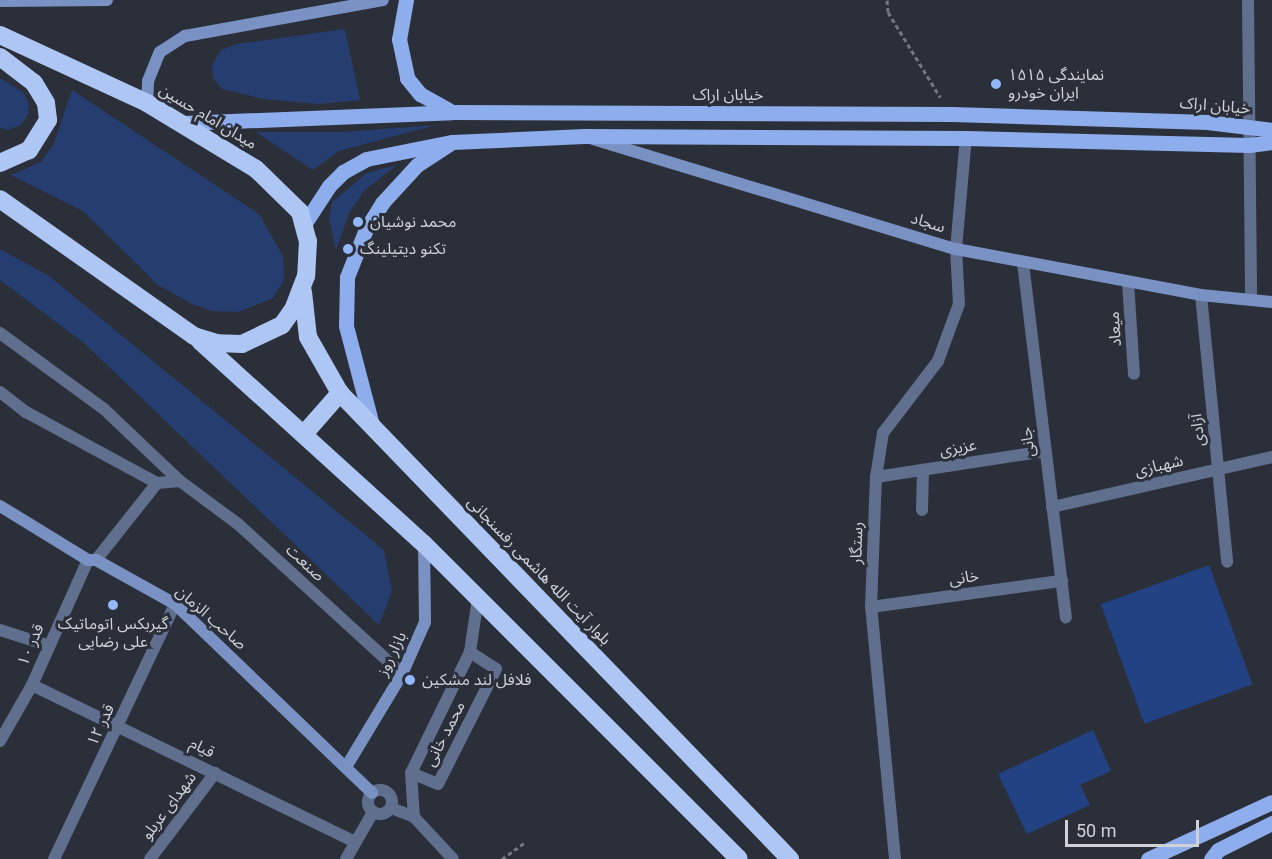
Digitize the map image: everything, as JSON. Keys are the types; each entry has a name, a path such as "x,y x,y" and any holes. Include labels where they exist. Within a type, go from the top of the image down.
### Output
{"highway":[{"name":"میدان امام حسین","path":"0,35 147,103 256,169 294,203 305,223 308,263 303,287 289,317 266,335 230,344 194,336 0,200"},
{"path":"0,57 34,83 46,104 48,120 29,150 0,163"},
{"name":"بلوار آیت الله هاشمی رفسنجانی","path":"303,287 308,337 340,393 792,857"},
{"path":"194,336 424,544 739,859"},
{"path":"304,434 340,393"}],"main road":[{"path":"406,0 399,39 407,78 420,94 452,112"},
{"name":"خیابان اراک","path":"183,123 452,112 952,114 1248,126 1272,130"},
{"path":"305,223 329,186 343,172 366,159 452,142 584,136 966,138 1249,145 1272,142"},
{"path":"372,425 346,326 347,277 366,229 382,203 417,165 452,142"},
{"path":"1148,859 1272,802"},
{"path":"1217,856 1272,823"}],"street":[{"path":"0,1 107,0"},
{"path":"147,103 148,81 160,52 185,36 382,0"},
{"path":"1248,0 1251,300"},
{"name":"سجاد","path":"584,136 956,249 1201,295 1272,302"},
{"name":"رستگار","path":"895,859 871,607 876,477 883,433 938,361 959,304 956,249 966,138"},
{"path":"0,207 26,218"},
{"name":"جانی","path":"1023,263 1066,617"},
{"name":"میعاد","path":"1128,282 1134,374"},
{"name":"آزادی","path":"1201,295 1227,562"},
{"name":"صنعت","path":"0,333 104,409 180,481 238,524 402,674"},
{"path":"0,392 26,412 157,483 180,481"},
{"name":"عزیزی","path":"876,477 1045,451"},
{"name":"شهبازی","path":"1052,507 1272,457"},
{"path":"922,510 923,470"},
{"name":"قدر ۱۰","path":"0,741 32,685 47,645 92,560 157,483"},
{"name":"صاحب الزمان","path":"0,506 92,560 175,604 372,793"},
{"name":"بازار روز","path":"346,767 402,674 425,622 424,544"},
{"name":"خانی","path":"871,607 1062,582"},
{"name":"محمد خانی","path":"414,817 411,773 470,652 478,598"},
{"name":"قدر ۱۲","path":"54,859 120,726 175,604"},
{"path":"0,630 47,645"},
{"name":"محمد خانی","path":"411,773 438,784 496,669 470,652"},
{"name":"قیام","path":"32,685 355,842"},
{"name":"شهدای عربلو","path":"150,859 215,773"},
{"path":"384,791 389,795 392,808 381,814 373,812 369,806 372,793 384,791"},
{"path":"392,808 414,817 453,859"},
{"path":"346,859 373,812"}],"path":[{"path":"887,0 888,12 917,64 952,114"},
{"path":"502,859 525,842"}],"shaded area":[{"path":"345,29 360,100 319,104 263,99 222,89 213,78 212,65 221,50 237,44"},
{"path":"0,78 23,92 29,104 28,115 21,125 8,130 0,128"},
{"path":"72,90 259,214 283,256 284,280 273,298 239,312 212,311 192,304 158,285 83,211 11,175 41,162 54,143"},
{"path":"436,125 339,151 313,170 256,132 344,132"},
{"path":"397,165 365,190 350,211 336,250 329,218 332,202 367,173"},
{"path":"0,249 49,276 384,550 392,591 379,625 84,343 0,280"}],"building":[{"path":"1209,565 1252,684 1144,724 1101,604"},
{"path":"1093,730 1111,771 1080,785 1090,805 1027,834 998,774"}],"place":[{"name":"نمایندگی ۱۵۱۵ ایران خودرو","path":"996,84"},
{"name":"محمد نوشیان","path":"358,222"},
{"name":"تکنو دیتیلینگ","path":"348,249"},
{"name":"گیربکس اتوماتیک علی رضایی","path":"113,605"},
{"name":"فلافل لند مشکین","path":"410,680"}]}
